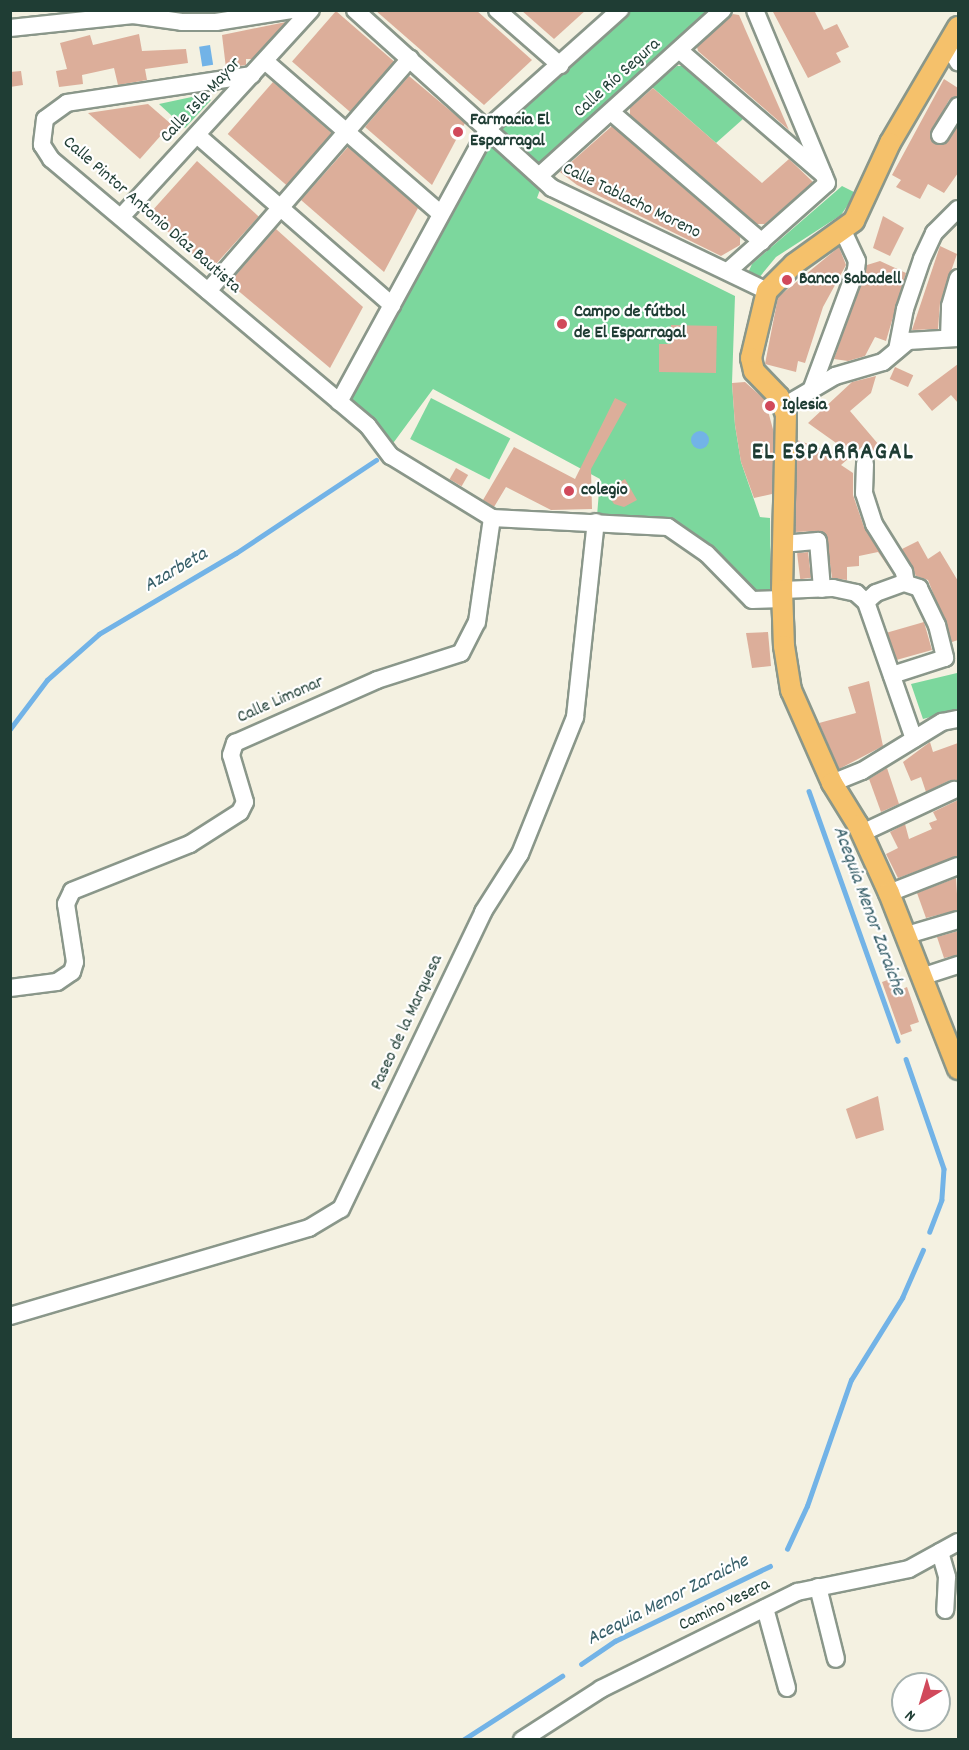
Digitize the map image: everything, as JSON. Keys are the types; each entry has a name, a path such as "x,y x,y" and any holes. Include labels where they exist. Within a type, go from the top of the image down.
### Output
{"main road":[{"path":"958,27 890,143 860,212 843,231 794,264 767,291 752,365 798,397 787,433 782,544 784,646 791,690 832,783 862,833 889,893 924,976 958,1069"}],"street":[{"path":"10,28 133,15 182,22 216,22 293,10"},
{"name":"Calle Isla Mayor","path":"121,217 311,10"},
{"name":"Calle Tablacho Moreno","path":"355,10 489,128 552,188 767,291"},
{"path":"497,10 560,65"},
{"path":"620,10 489,128 339,402 374,432 387,453 492,518 652,524 675,530 707,554 752,600 822,589 856,593 866,602 914,739"},
{"name":"Calle Río Segura","path":"539,176 723,10"},
{"path":"728,272 823,189 826,176 755,10"},
{"path":"948,44 958,62"},
{"path":"679,50 826,176"},
{"path":"208,291 410,59"},
{"path":"265,62 441,214"},
{"name":"Calle Pintor Antonio Díaz Bautista","path":"252,75 67,103 52,112 41,132 45,152 339,402"},
{"path":"940,135 958,106"},
{"path":"611,112 762,242"},
{"path":"197,135 392,306"},
{"path":"897,350 921,259 934,233 958,209"},
{"path":"798,397 843,279 857,261 843,231"},
{"path":"798,397 835,376 883,362 908,341 954,338 950,306 958,278"},
{"path":"865,464 862,480 871,514 906,583"},
{"name":"Calle Limonar","path":"10,988 57,982 72,972 75,962 66,904 72,891 190,844 240,812 245,801 231,755 235,743 377,680 461,653 477,622 492,518"},
{"name":"Paseo de la Marquesa","path":"10,1316 309,1228 341,1209 483,912 520,854 575,717 596,522"},
{"path":"782,544 818,541 822,589"},
{"path":"866,602 876,593 906,583 919,588 936,624 945,658 892,675"},
{"path":"832,783 862,771 942,722 958,719"},
{"path":"862,833 954,790"},
{"path":"889,893 958,866"},
{"path":"907,935 958,920"},
{"path":"924,976 958,965"},
{"name":"Camino Yesera","path":"522,1740 601,1689 797,1592 909,1569 958,1542"},
{"path":"939,1552 952,1589 945,1610"},
{"path":"819,1587 836,1659"},
{"path":"765,1608 787,1688"}],"green space":[{"path":"631,11 713,11 539,165 502,129"},
{"path":"677,66 682,66 743,119 716,143 652,87"},
{"path":"201,95 211,100 185,128 159,104"},
{"path":"487,145 495,145 541,187 537,198 735,296 732,383 735,425 741,462 760,517 770,518 771,591 754,592 705,542 677,524 651,517 597,516 600,479 433,389 391,446 380,428 348,401"},
{"path":"842,186 856,193 841,215 776,257 758,279 748,273 752,264"},
{"path":"431,398 510,438 489,479 410,439"},
{"path":"958,663 958,710 923,719 911,684 957,673"}],"water":[{"path":"210,45 213,65 202,66 199,47"},
{"path":"700,431 706,434 709,440 706,446 700,449 694,446 691,440 694,434"}],"building":[{"path":"375,10 476,10 532,60 484,105"},
{"path":"521,10 586,10 554,39"},
{"path":"772,10 814,10 824,30 837,24 849,47 836,53 841,62 808,78"},
{"path":"336,11 394,62 350,112 292,62"},
{"path":"733,14 739,15 789,130 698,51 697,47"},
{"path":"286,22 252,59 246,59 246,65 226,68 222,35"},
{"path":"139,34 142,51 186,49 188,63 145,69 147,80 118,85 114,68 82,75 83,84 59,87 56,71 67,69 60,43 90,35 93,45"},
{"path":"21,71 23,85 10,87 10,72"},
{"path":"409,76 465,123 432,185 365,127"},
{"path":"944,79 958,88 958,96 949,100 930,135 935,144 944,144 958,125 958,173 944,193 928,184 920,199 896,187 901,180 892,175"},
{"path":"273,82 332,133 287,185 228,134"},
{"path":"653,88 762,183 789,159 813,182 765,224 757,224 630,115 630,108"},
{"path":"148,104 171,124 140,159 88,113"},
{"path":"612,126 740,237 740,245 721,256 577,185 560,172"},
{"path":"348,147 418,208 384,272 301,200"},
{"path":"197,161 259,217 211,270 149,215"},
{"path":"883,216 904,228 890,256 873,248"},
{"path":"276,229 363,307 330,368 229,283"},
{"path":"940,246 957,254 940,303 938,329 912,330"},
{"path":"839,247 846,265 823,307 805,363 798,361 796,372 765,364 778,297"},
{"path":"880,261 906,273 886,341 875,337 865,356 848,361 834,359 867,265"},
{"path":"671,325 717,326 716,373 659,372 659,344 671,344"},
{"path":"958,364 958,403 951,395 932,411 918,394"},
{"path":"895,367 913,375 908,387 890,379"},
{"path":"876,376 871,393 850,411 879,445 869,455 862,447 853,455 808,423 852,382"},
{"path":"745,382 765,400 774,433 772,494 754,498 741,462 735,425 732,383"},
{"path":"615,398 627,404 591,469 592,509 551,510 506,487 494,507 483,500 514,447 575,479"},
{"path":"797,440 849,458 841,465 853,473 853,495 864,527 894,575 878,552 859,556 859,566 847,567 847,580 832,578 826,535 818,531 795,532"},
{"path":"456,468 468,475 462,486 450,479"},
{"path":"625,479 637,500 624,507 614,504 605,490"},
{"path":"918,541 928,559 940,551 958,581 958,640 952,642 928,580 916,576 902,549"},
{"path":"808,552 811,578 800,579 797,553"},
{"path":"924,622 932,650 895,660 887,632"},
{"path":"768,632 771,666 752,668 746,633"},
{"path":"869,681 883,746 839,769 819,723 856,713 848,687"},
{"path":"930,742 933,752 958,743 958,781 950,780 926,792 921,777 911,781 903,762"},
{"path":"887,768 899,804 881,812 869,779"},
{"path":"958,800 958,856 898,878 886,854 898,848 890,832 905,824 909,839 932,829 929,823 937,820 933,812"},
{"path":"956,878 958,910 926,918 917,893"},
{"path":"958,931 958,955 944,958 937,937"},
{"path":"893,978 898,991 907,987 919,1022 910,1025 912,1031 901,1035 882,982"},
{"path":"878,1096 884,1130 856,1139 846,1109"}],"waterway":[{"name":"Azarbeta","path":"10,729 47,680 99,634 236,553 376,460"},
{"name":"Acequia Menor Zaraiche","path":"809,791 898,1041"},
{"name":"Acequia Menor Zaraiche","path":"906,1059 944,1169 942,1200 930,1232"},
{"name":"Acequia Menor Zaraiche","path":"787,1549 807,1506 851,1380 902,1298 923,1250"},
{"name":"Acequia Menor Zaraiche","path":"581,1664 615,1641 770,1566"},
{"name":"Acequia Menor Zaraiche","path":"463,1740 562,1676"}],"place":[{"name":"Farmacia El Esparragal","path":"458,132"},
{"name":"Banco Sabadell","path":"787,280"},
{"name":"Campo de fútbol de El Esparragal","path":"562,324"},
{"name":"Iglesia","path":"770,406"},
{"name":"colegio","path":"569,491"}],"district":[{"name":"EL ESPARRAGAL","path":"833,454"}]}
